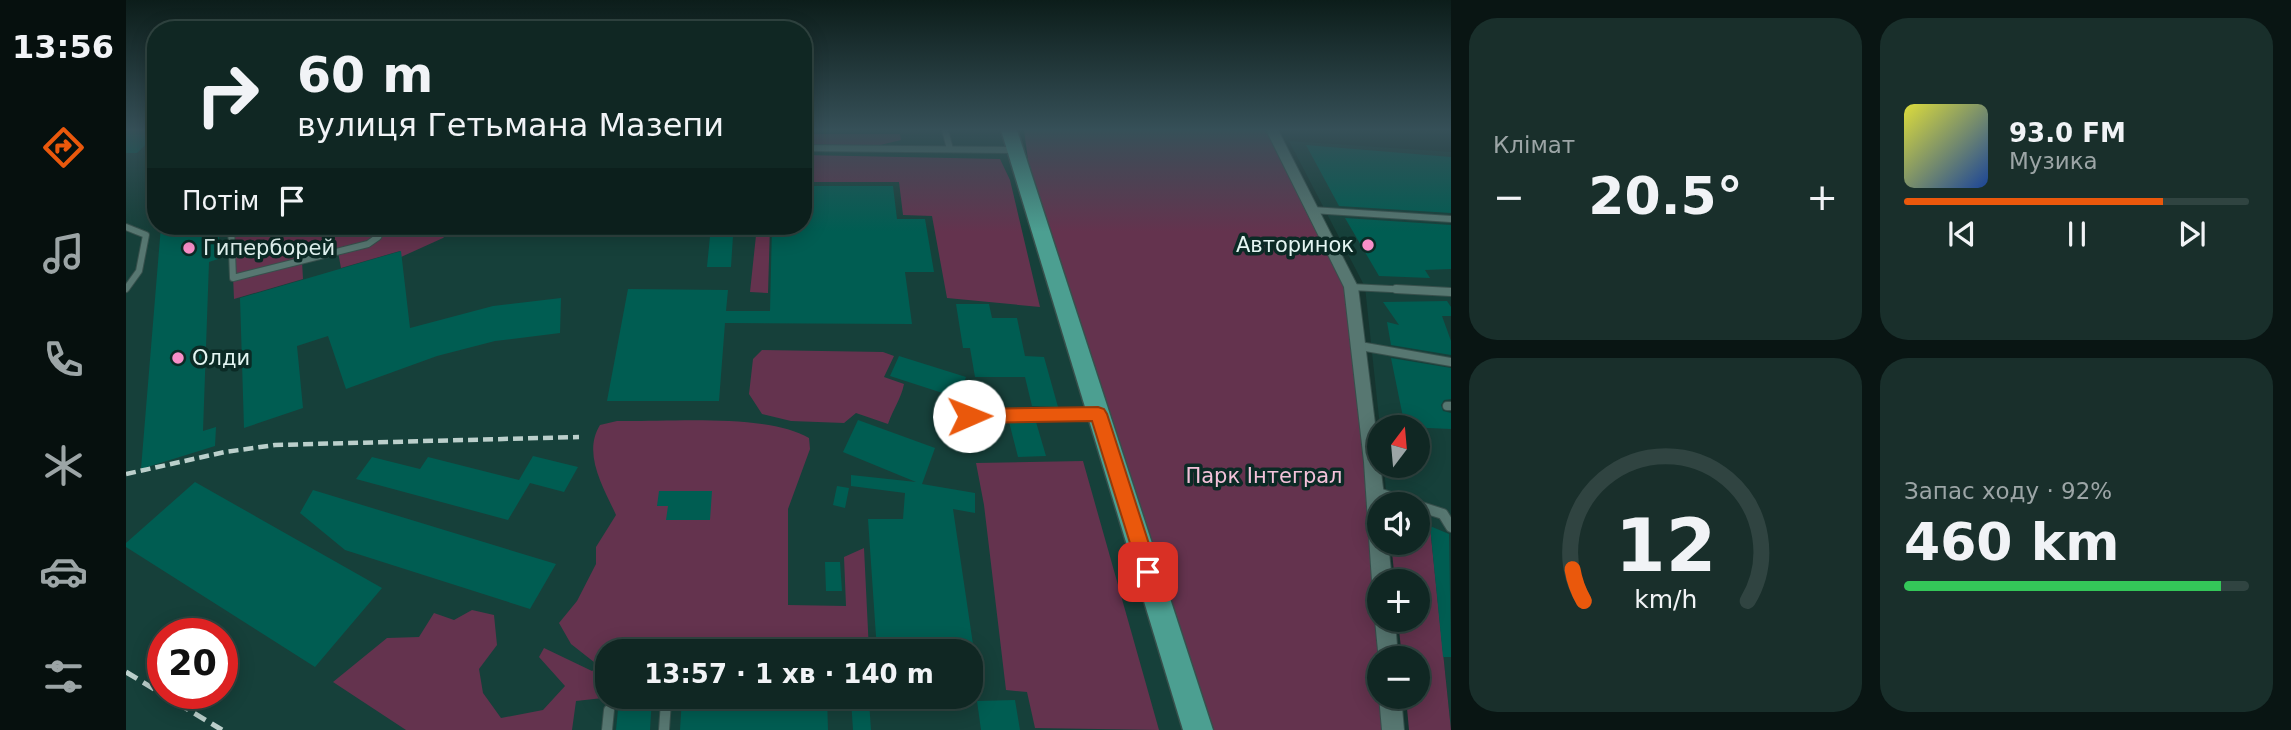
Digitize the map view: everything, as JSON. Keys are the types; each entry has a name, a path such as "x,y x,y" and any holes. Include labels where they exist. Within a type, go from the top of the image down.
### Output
{"main road":[{"path":"1020,164 1198,730"}],"street":[{"path":"1289,164 1351,287 1375,492"},
{"path":"1391,709 1393,730"}],"lane":[{"path":"1312,210 1451,219"},
{"path":"126,227 146,235 145,254 135,281 126,289"},
{"path":"231,235 233,278 369,244 379,235"},
{"path":"1351,287 1451,292"},
{"path":"1360,346 1451,362"},
{"path":"969,416 1098,414"},
{"path":"1430,510 1443,514 1451,527"},
{"path":"664,730 666,709"},
{"path":"607,730 609,710"}],"shaded area":[{"path":"126,164 147,164 147,235 812,235 812,164 1011,164 1182,730 126,730"},
{"path":"1301,164 1451,164 1451,730 1430,527 1430,492 1386,492 1385,478 1430,478 1430,415 1379,415 1365,287"}],"green space":[{"path":"812,164 1002,164 1010,180 1040,307 947,298 932,216 903,215 899,182 812,182"},
{"name":"Парк Інтеграл","path":"1029,164 1289,164 1351,287 1367,478 1369,478 1371,492 1367,492 1367,555 1377,555 1378,569 1367,569 1367,632 1384,632 1384,646 1367,646 1367,709 1388,709 1389,730 1214,730 1112,432"},
{"path":"231,235 446,235 401,257 400,251 341,268 338,252 302,261 303,279 234,299"},
{"path":"756,235 770,235 768,293 750,292"},
{"path":"762,350 883,352 894,356 884,377 904,384 888,424 856,413 844,423 791,421 762,414 749,394 753,359"},
{"path":"716,420 768,425 809,438 810,449 788,509 788,605 846,606 844,557 864,548 868,639 595,639 595,663 571,644 559,623 577,601 596,564 596,547 616,515 594,459 595,436 600,425 617,421"},
{"path":"1083,461 1159,730 1035,728 1027,692 1006,690 984,505 976,463"},
{"path":"1430,526 1451,730 1409,730 1407,709 1430,709 1430,646 1401,646 1399,632 1430,632 1430,569 1394,569 1392,555 1430,555"},
{"path":"472,610 494,615 497,645 479,669 483,693 501,718 543,710 565,686 539,657 544,648 592,671 595,669 595,699 576,701 572,730 406,730 333,682 387,638 419,637 434,613 454,620"}],"building":[{"path":"1316,164 1451,164 1451,213 1339,206"},
{"path":"812,186 893,186 897,219 925,219 934,272 905,272 912,324 725,323 719,401 607,401 628,289 728,290 726,311 770,311 772,235 812,235"},
{"path":"1345,218 1451,225 1451,269 1425,270 1430,278 1379,276"},
{"name":"Олди","path":"160,235 219,235 218,259 209,262 203,431 216,427 215,446 141,469"},
{"path":"710,236 733,236 731,267 707,267"},
{"path":"401,251 410,328 493,306 561,298 560,333 495,341 437,356 346,389 328,336 297,346 303,408 244,428 240,298"},
{"path":"1447,301 1451,307 1451,316 1442,316 1451,341 1451,355 1391,345 1387,322 1399,325 1383,302"},
{"path":"956,304 989,304 992,318 1017,318 1025,356 1044,357 1058,407 1032,406 1025,377 975,377 970,348 963,348"},
{"path":"899,356 966,377 958,398 890,376"},
{"path":"1391,358 1451,368 1451,399 1444,400 1441,405 1443,411 1451,413 1451,429 1430,428 1430,415 1403,415"},
{"path":"858,420 935,448 922,484 975,493 975,513 953,509 972,639 876,639 868,519 903,519 905,493 851,486 851,475 916,482 843,452"},
{"path":"1009,422 1036,422 1046,456 1018,457"},
{"path":"533,456 578,467 564,492 530,483 508,520 356,479 372,457 420,469 428,457 519,480"},
{"path":"195,482 382,588 315,667 126,547 126,543"},
{"path":"837,486 849,488 845,508 833,505"},
{"path":"313,490 556,564 530,609 345,550 300,513"},
{"path":"659,491 712,491 710,520 666,520 668,506 657,506"},
{"path":"1430,526 1449,534 1451,657 1443,657"},
{"path":"825,562 840,562 842,591 826,591"},
{"path":"1015,700 1020,730 981,730 978,709 983,709 983,701"},
{"path":"618,709 651,709 650,730 616,730"},
{"path":"681,709 827,709 828,730 680,730"},
{"path":"852,709 870,709 871,730 853,730"}],"railway":[{"path":"126,474 225,452 275,445 579,437"},
{"path":"126,672 222,730"}],"place":[{"name":"Авторинок","path":"1368,245"},
{"name":"Гиперборей","path":"189,248"},
{"name":"Олди","path":"178,358"}],"route":[{"path":"969,416 1098,414 1148,572"}]}
